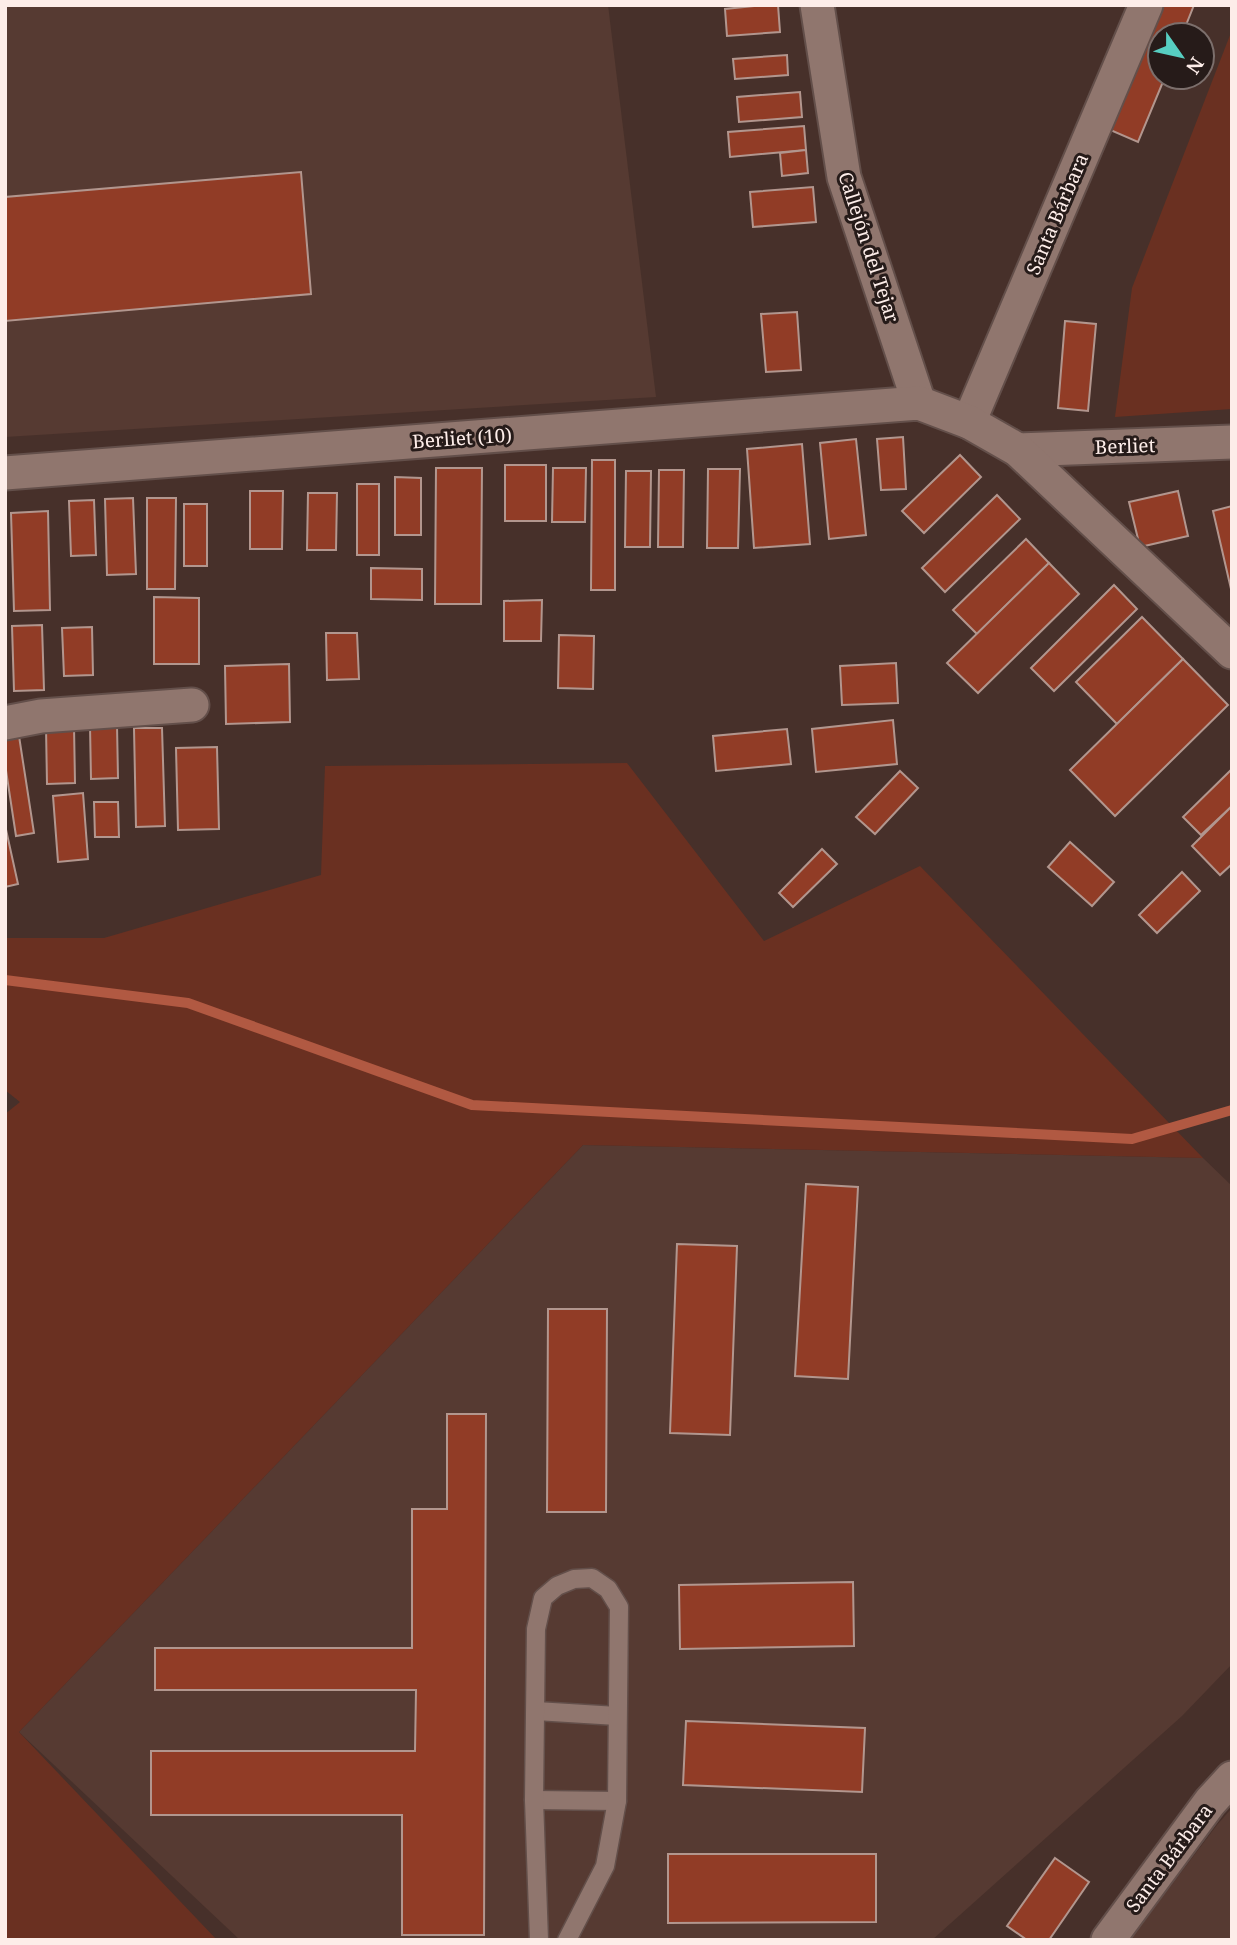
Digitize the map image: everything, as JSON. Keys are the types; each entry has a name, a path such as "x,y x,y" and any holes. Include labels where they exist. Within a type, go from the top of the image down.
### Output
{"street":[{"name":"Callejón del Tejar","path":"817,5 844,177 919,403"},
{"name":"Santa Bárbara","path":"968,422 1146,5"},
{"path":"919,403 968,422 1018,450 1232,652"},
{"name":"Berliet (10)","path":"5,473 919,403"},
{"name":"Berliet","path":"1018,450 1232,442"},
{"path":"5,723 41,716 191,705"},
{"name":"Santa Bárbara","path":"1108,1940 1210,1802 1232,1778"}],"lane":[{"path":"538,1940 534,1800 536,1629 543,1598 557,1586 573,1579 592,1578 608,1589 619,1607 617,1801 605,1866 567,1940"},
{"path":"536,1711 617,1716"},
{"path":"534,1800 617,1801"}],"shaded area":[{"path":"5,5 608,5 656,397 5,437"},
{"path":"1232,30 1232,409 1115,417 1132,288 1208,91 1216,91 1216,71"},
{"path":"627,763 764,941 920,866 1203,1158 583,1145 19,1732 217,1940 5,1940 5,1114 20,1102 5,1090 5,938 104,938 321,875 325,766"},
{"path":"583,1145 1203,1158 1232,1186 1232,1664 1182,1716 932,1940 240,1940 19,1732"},
{"path":"1232,1808 1232,1940 1130,1940 1217,1825"}],"building":[{"path":"778,5 780,32 727,36 725,9"},
{"path":"1161,5 1194,5 1188,21 1154,21"},
{"path":"1146,40 1146,91 1159,91 1138,142 1108,129"},
{"path":"787,55 788,75 735,79 733,59"},
{"path":"800,92 802,117 739,122 737,97"},
{"path":"804,126 806,150 730,157 728,132"},
{"path":"806,150 808,173 782,176 780,153"},
{"path":"301,172 311,294 5,321 5,197"},
{"path":"813,187 816,222 753,227 750,192"},
{"path":"797,312 801,370 766,372 761,314"},
{"path":"1065,321 1096,324 1088,411 1058,408"},
{"path":"903,437 906,489 881,490 877,439"},
{"path":"856,439 866,535 829,539 820,443"},
{"path":"802,444 810,544 754,548 747,449"},
{"path":"960,455 981,477 924,533 902,511"},
{"path":"592,460 615,460 615,590 591,590"},
{"path":"505,465 546,465 546,521 505,521"},
{"path":"436,468 482,468 481,604 435,604"},
{"path":"553,468 586,468 585,522 552,522"},
{"path":"708,469 740,469 738,548 707,548"},
{"path":"659,470 684,470 683,547 658,547"},
{"path":"626,471 651,471 650,547 625,547"},
{"path":"395,477 421,478 421,535 395,535"},
{"path":"357,484 379,484 379,555 357,555"},
{"path":"250,491 283,491 282,549 250,549"},
{"path":"1178,491 1188,536 1140,547 1129,502"},
{"path":"308,493 337,493 336,550 307,550"},
{"path":"997,495 1020,519 945,592 922,568"},
{"path":"133,498 136,574 107,575 105,499"},
{"path":"147,498 176,498 175,589 147,589"},
{"path":"94,500 96,555 71,556 69,501"},
{"path":"184,504 207,504 207,566 184,566"},
{"path":"1232,506 1232,589 1231,589 1213,511"},
{"path":"48,511 50,610 14,611 11,513"},
{"path":"1026,539 1049,563 977,634 953,610"},
{"path":"1049,563 1079,594 978,693 947,663"},
{"path":"371,568 422,569 422,600 371,599"},
{"path":"1114,585 1137,609 1054,691 1031,668"},
{"path":"154,597 199,598 199,664 154,664"},
{"path":"542,600 541,641 504,641 504,601"},
{"path":"1142,617 1183,659 1117,724 1076,682"},
{"path":"42,625 44,690 14,691 12,626"},
{"path":"92,627 93,675 64,676 62,628"},
{"path":"326,633 357,633 359,679 327,680"},
{"path":"559,635 594,636 593,689 558,688"},
{"path":"1183,659 1228,705 1115,816 1070,770"},
{"path":"896,663 898,703 842,705 840,666"},
{"path":"289,664 290,722 226,724 225,666"},
{"path":"893,720 897,764 816,772 812,729"},
{"path":"117,725 118,778 91,779 90,726"},
{"path":"74,726 75,783 47,784 46,727"},
{"path":"134,728 162,728 165,826 136,827"},
{"path":"787,729 791,764 716,771 713,736"},
{"path":"19,736 34,833 16,836 5,764 5,738"},
{"path":"217,747 219,829 178,830 176,748"},
{"path":"1232,769 1232,806 1201,835 1183,817"},
{"path":"900,771 918,788 875,834 856,817"},
{"path":"83,793 88,859 58,862 53,796"},
{"path":"94,802 118,802 119,837 95,837"},
{"path":"1232,806 1232,864 1220,875 1192,846"},
{"path":"5,825 18,884 5,887"},
{"path":"1070,842 1114,882 1092,906 1048,867"},
{"path":"822,849 837,864 793,907 779,893"},
{"path":"1182,872 1200,891 1157,933 1139,915"},
{"path":"806,1184 858,1187 848,1379 795,1376"},
{"path":"677,1244 737,1246 730,1435 670,1433"},
{"path":"548,1309 607,1309 606,1512 547,1512"},
{"path":"447,1414 486,1414 484,1935 402,1935 402,1815 151,1815 151,1751 415,1751 416,1690 155,1690 155,1648 412,1648 412,1509 447,1509"},
{"path":"853,1582 854,1646 680,1649 679,1585"},
{"path":"686,1721 865,1728 862,1792 683,1785"},
{"path":"668,1854 876,1854 876,1922 668,1923"},
{"path":"1055,1858 1089,1882 1049,1940 1027,1940 1007,1926"}],"waterway":[{"path":"5,980 188,1003 472,1105 1132,1139 1232,1110"}]}
